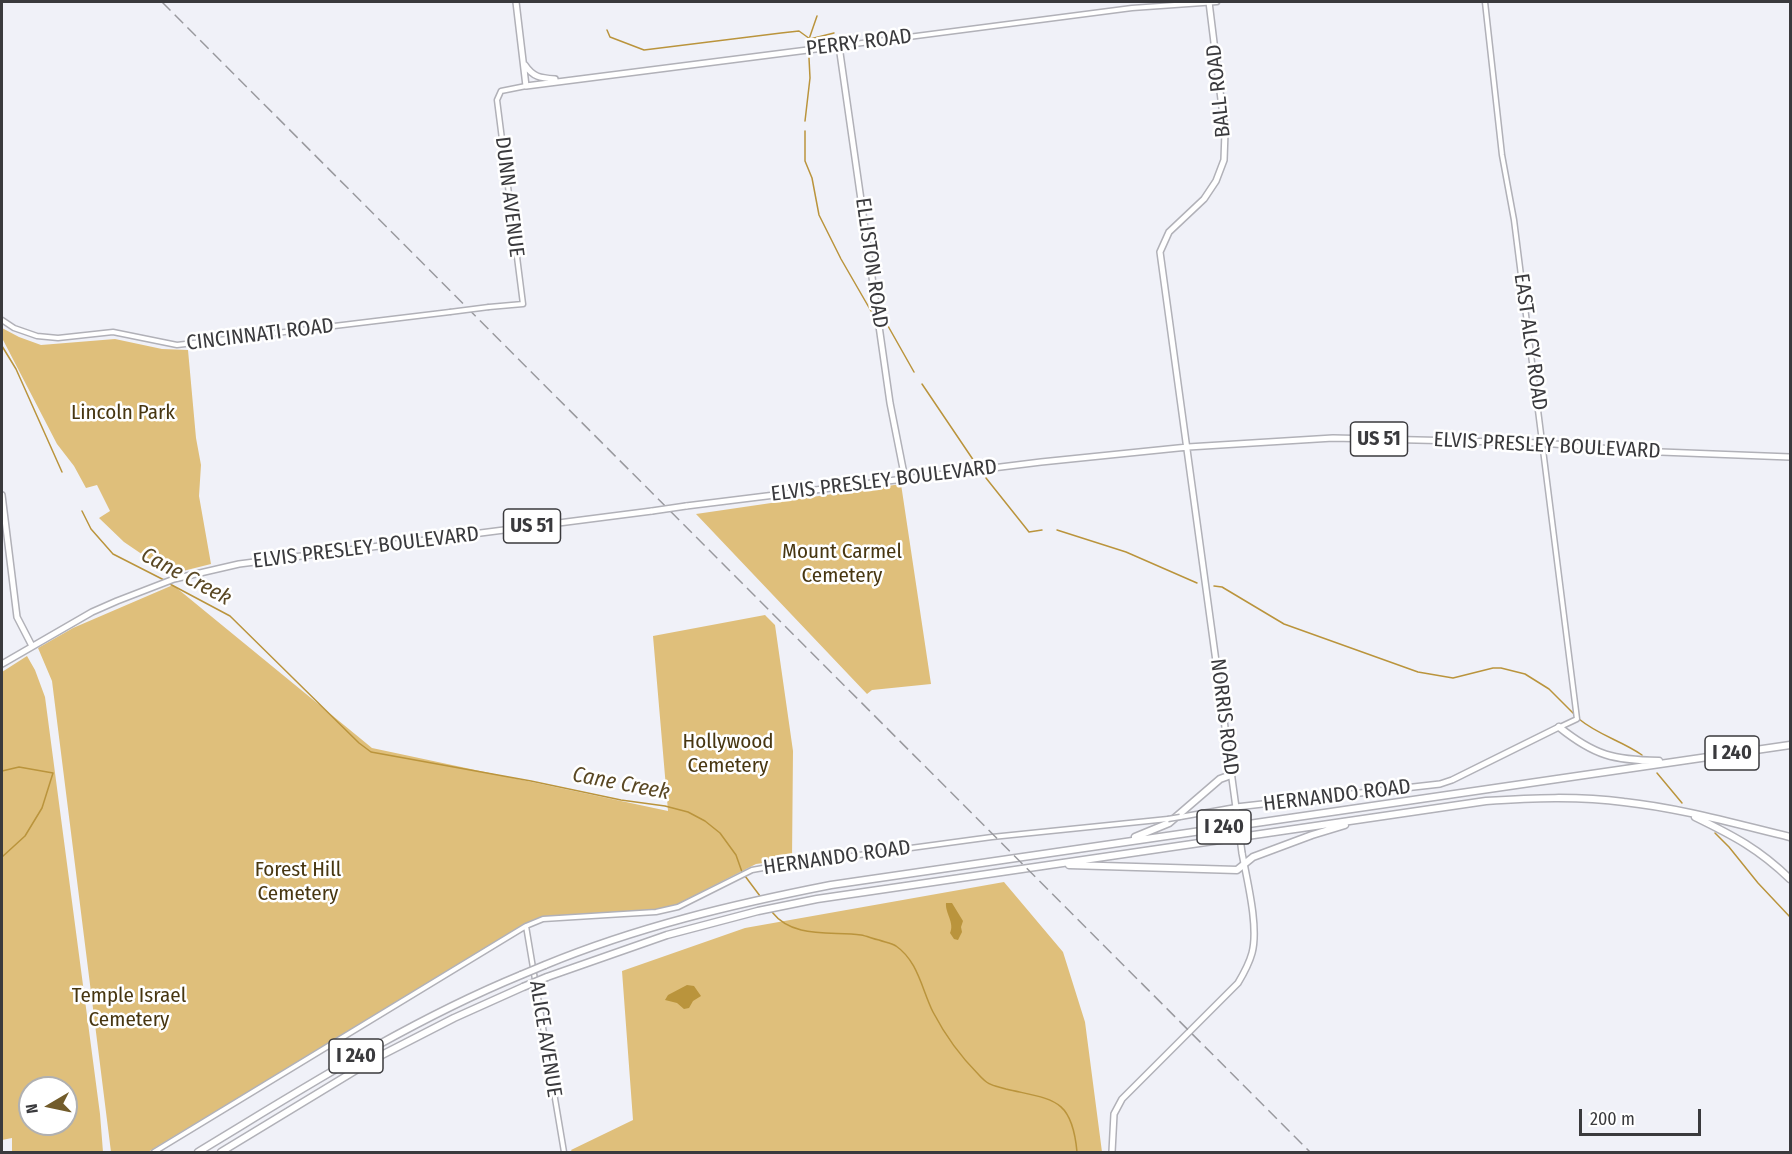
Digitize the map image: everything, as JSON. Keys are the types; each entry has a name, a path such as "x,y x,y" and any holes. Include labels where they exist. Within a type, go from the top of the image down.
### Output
{"highway":[{"path":"1559,727 1586,747 1600,754 1625,759 1674,762"},
{"name":"I 240","path":"198,1152 382,1041 458,1002 544,965 631,934 753,901 842,883 1791,745"},
{"path":"1120,842 1169,823 1220,779 1231,775"},
{"name":"I 240","path":"221,1152 376,1058 454,1018 547,976 651,940 758,911 861,892 1486,801 1559,797 1625,802 1683,812 1791,837"},
{"path":"1683,812 1732,835 1767,857 1791,879"},
{"path":"1050,864 1237,870 1252,857 1363,819"}],"main road":[{"path":"516,2 526,86"},
{"name":"BALL ROAD","path":"1169,232 1204,199 1216,181 1224,160 1225,132 1209,2"},
{"name":"PERRY ROAD","path":"526,86 839,46"},
{"name":"ELLISTON ROAD","path":"839,46 890,403 905,479"},
{"path":"523,61 529,70 542,79 569,80"},
{"name":"NORRIS ROAD","path":"1112,1152 1114,1114 1122,1099 1238,982 1246,970 1253,951 1254,935 1160,252 1169,232"},
{"name":"ELVIS PRESLEY BOULEVARD","path":"2,664 92,612 174,579 239,564 1032,463 1188,447 1333,438 1543,443 1635,451 1791,457"},
{"path":"2,495 17,617 32,646"},
{"name":"HERNANDO ROAD","path":"1236,807 1440,784 1559,727"}],"street":[{"name":"PERRY ROAD","path":"839,46 1132,8 1217,2"},
{"name":"EAST ALCY ROAD","path":"1485,2 1502,155 1514,220 1576,719"},
{"name":"PERRY ROAD","path":"501,91 526,86"},
{"name":"DUNN AVENUE","path":"501,91 497,100 523,303"},
{"name":"CINCINNATI ROAD","path":"2,320 14,328 37,336 58,338 113,332 177,345 523,303"},
{"name":"HERNANDO ROAD","path":"1559,727 1576,719"},
{"name":"HERNANDO ROAD","path":"153,1152 526,926 543,919 656,912 678,907 752,870 992,837 1168,819 1236,807"},
{"name":"ALICE AVENUE","path":"526,926 562,1152"}],"green space":[{"name":"Lincoln Park","path":"2,328 41,345 115,339 162,349 188,350 196,438 201,465 199,496 211,564 171,574 124,542 99,518 110,511 97,485 86,488 74,466 57,444 2,338"},
{"name":"Mount Carmel Cemetery","path":"901,484 931,684 872,690 867,694 696,514"},
{"name":"Forest Hill Cemetery","path":"173,585 372,748 668,811 653,636 765,615 775,625 793,751 792,859 756,864 676,905 648,911 535,919 148,1152 111,1152 52,681 38,648 73,628"},
{"path":"27,656 45,697 100,1114 103,1152 12,1152 12,1138 2,1140 2,672"},
{"path":"1004,882 1063,952 1085,1022 1102,1152 572,1152 571,1150 633,1120 622,971 745,928"}],"shaded area":[{"path":"946,903 952,903 963,921 962,932 958,940 954,939 950,933 951,926"},
{"path":"687,985 694,986 701,996 693,1001 689,1008 684,1009 677,1003 665,1000 668,995"}],"waterway":[{"path":"808,42 817,16"},
{"path":"607,30 610,37 644,50 799,31 810,39 834,33"},
{"path":"805,121 810,78 809,58"},
{"path":"805,131 805,161 812,178 819,215 871,311"},
{"path":"888,326 914,372"},
{"name":"Cane Creek","path":"2,346 16,369 62,472"},
{"path":"922,384 976,464"},
{"path":"986,478 1029,532 1042,530"},
{"name":"Cane Creek","path":"82,511 91,529 113,554 164,580"},
{"path":"1057,530 1126,552 1197,583"},
{"name":"Cane Creek","path":"168,583 230,616 359,743 371,752 688,812 705,821 720,833 736,855 742,872"},
{"path":"1214,586 1222,587 1284,624 1418,672 1453,678 1501,668 1525,674 1549,689 1576,716"},
{"path":"1579,719 1642,755"},
{"path":"2,771 19,767 53,773 42,808 25,836 2,857"},
{"path":"1657,773 1682,803"},
{"path":"1715,833 1790,917"},
{"name":"Cane Creek","path":"745,876 760,896"},
{"name":"Cane Creek","path":"772,912 781,921 801,930 861,935 896,946 910,960 938,1021 966,1061 982,1079 991,1085 1048,1099 1057,1104 1070,1120 1077,1152"}],"railway":[{"path":"162,2 1310,1152"}],"park label":[{"name":"Hollywood Cemetery","path":"728,754"},
{"name":"Temple Israel Cemetery","path":"129,1008"}]}
